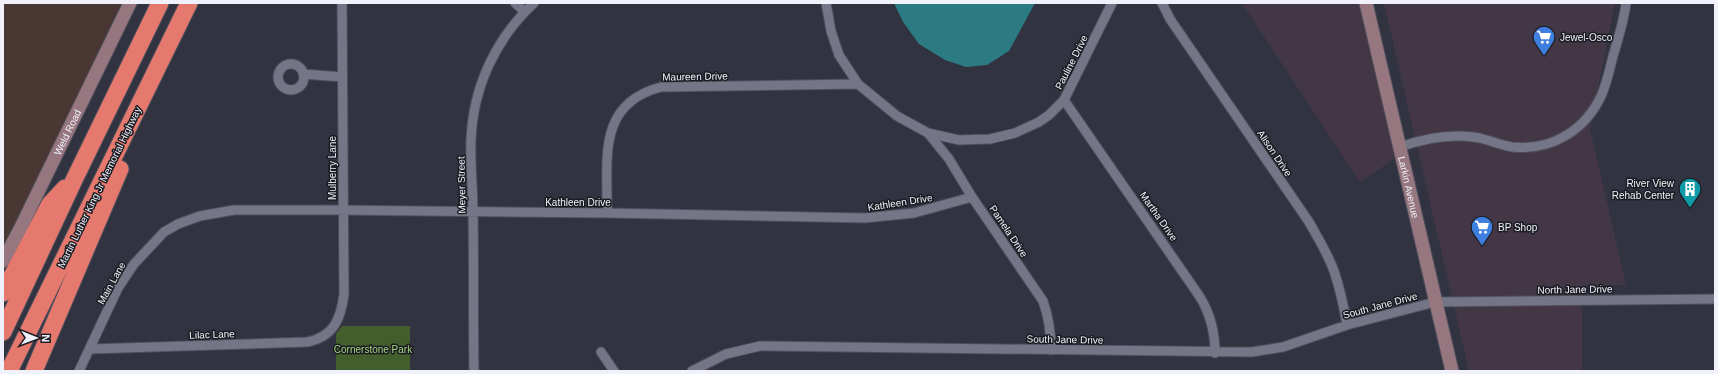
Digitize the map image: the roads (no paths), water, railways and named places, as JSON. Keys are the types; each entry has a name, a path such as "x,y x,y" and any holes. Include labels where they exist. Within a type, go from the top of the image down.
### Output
{"highway":[{"path":"3,332 75,178 160,3"},
{"name":"Martin Luther King Jr Memorial Highway","path":"9,371 189,3"},
{"path":"34,371 158,81 174,34"},
{"path":"3,293 50,204 75,178"}],"main road":[{"name":"Weld Road","path":"3,261 21,228 130,3"},
{"name":"Larkin Avenue","path":"1366,3 1452,371"}],"street":[{"name":"Mulberry Lane","path":"332,329 341,315 344,294 342,3"},
{"path":"515,3 524,12 534,3"},
{"name":"Pauline Drive","path":"826,3 831,31 839,55 858,84 897,116 928,133 959,140 1002,137 1016,133 1038,122 1064,100 1112,3"},
{"name":"Alison Drive","path":"1162,3 1170,19 1312,228 1334,270 1347,325"},
{"path":"1400,147 1415,141 1431,138 1459,136 1480,138 1503,145 1532,147 1549,144 1570,134 1593,110 1601,94 1618,40 1626,3"},
{"name":"Meyer Street","path":"474,371 472,125 480,87 493,56 524,12"},
{"path":"304,74 342,77"},
{"name":"Maureen Drive","path":"607,213 609,137 620,111 629,101 641,94 661,87 858,84"},
{"name":"Martha Drive","path":"1064,100 1208,309 1212,324 1215,353"},
{"name":"Pamela Drive","path":"928,133 949,159 972,198 1043,301 1051,330 1051,350"},
{"name":"Kathleen Drive","path":"182,222 200,216 234,210 607,213 865,218 914,213 972,198"},
{"name":"Main Lane","path":"79,371 118,288 134,264 164,232 182,222"},
{"name":"North Jane Drive","path":"1435,302 1715,299"},
{"name":"South Jane Drive","path":"696,370 726,354 760,346 1215,353 1252,352 1283,347 1347,325 1435,302"},
{"name":"Lilac Lane","path":"90,349 307,342 321,338 332,329"},
{"path":"601,352 614,371"}],"water":[{"path":"894,3 1035,3 1009,51 987,65 966,67 945,60 919,44 903,22"}],"place":[{"name":"Jewel-Osco","path":"1544,56"},
{"name":"River View Rehab Center","path":"1690,208"},
{"name":"BP Shop","path":"1482,246"}],"park label":[{"name":"Cornerstone Park","path":"373,349"}]}
